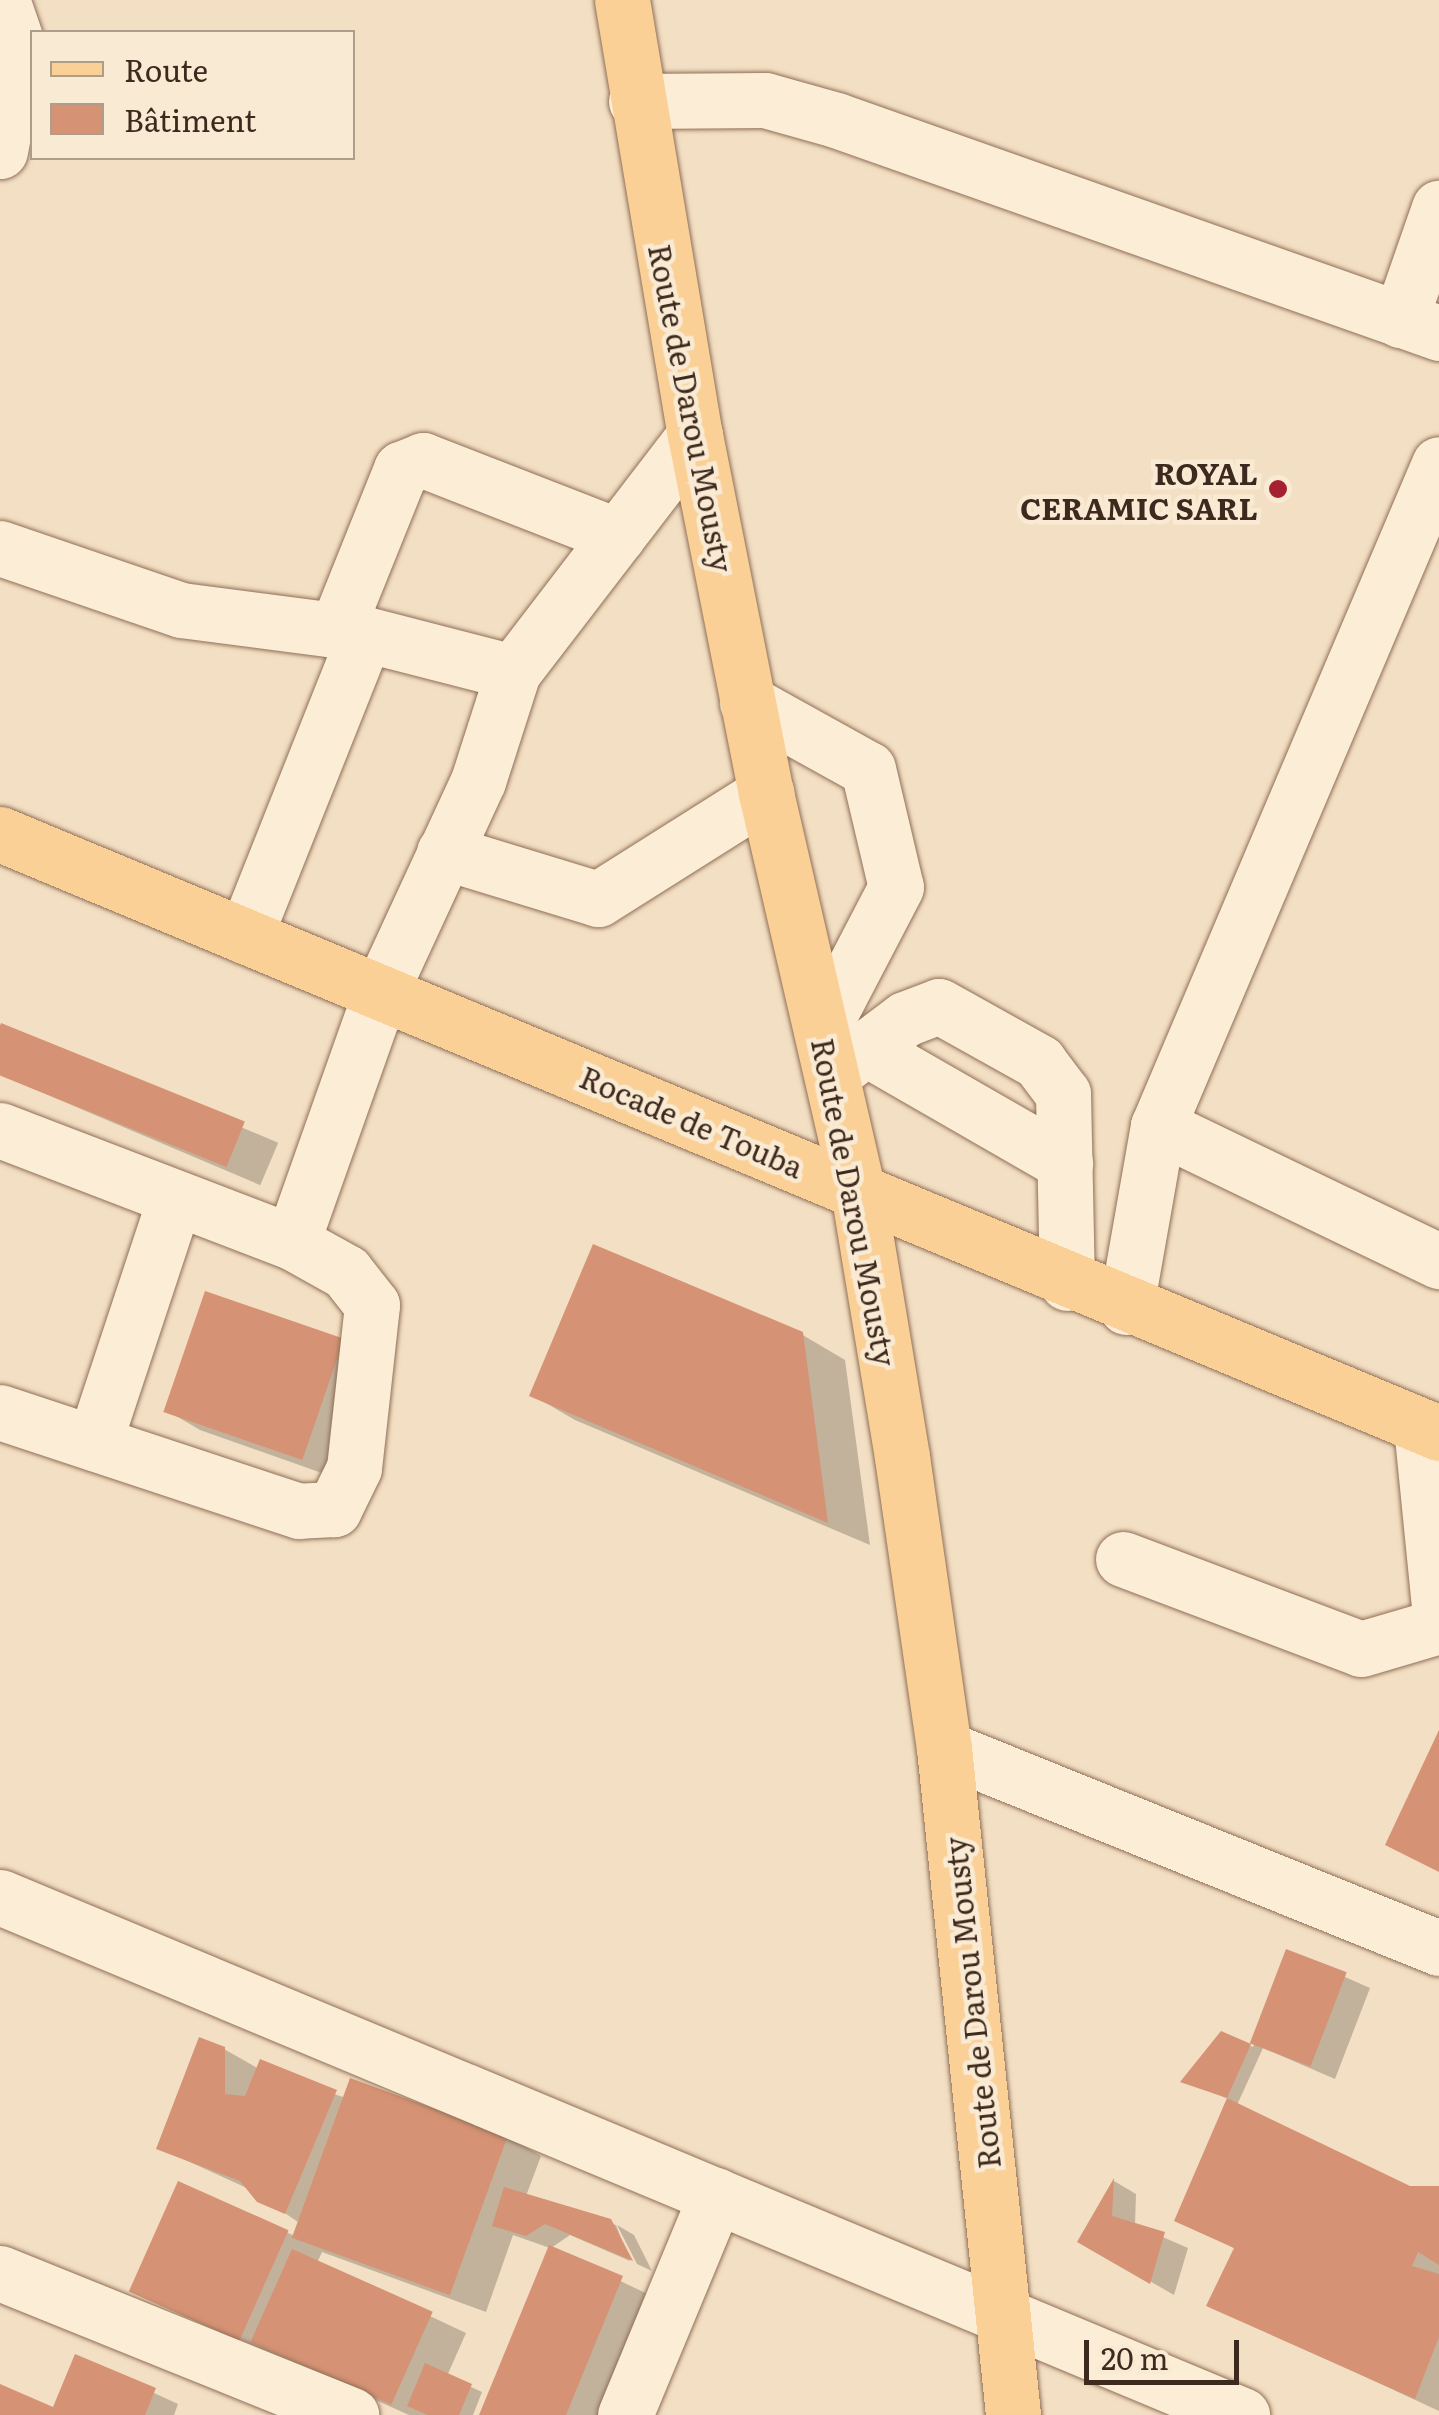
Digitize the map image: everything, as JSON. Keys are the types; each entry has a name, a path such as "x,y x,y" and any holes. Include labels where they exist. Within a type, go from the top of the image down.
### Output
{"main road":[{"name":"Route de Darou Mousty","path":"622,0 695,436 766,794 840,1050 944,1748 1005,2316 1012,2415"},
{"name":"Rocade de Touba","path":"0,834 858,1191 1067,1283 1430,1429"}],"street":[{"path":"0,151 18,49 2,0"},
{"path":"636,101 765,100 801,110 1420,326 1439,208"},
{"path":"292,1242 380,991 478,780 513,672 695,436"},
{"path":"245,936 402,469 423,460 618,536"},
{"path":"1126,1307 1158,1126 1439,464"},
{"path":"0,548 180,610 350,633 513,672"},
{"path":"747,702 868,769 896,887 840,1050"},
{"path":"444,852 598,899 766,794"},
{"path":"840,1050 939,1006 1039,1062 1064,1094 1067,1283"},
{"path":"840,1050 1065,1163"},
{"path":"1158,1126 1439,1261"},
{"path":"0,1130 174,1202 292,1242 346,1272 372,1305 354,1468 334,1509 299,1511 0,1412"},
{"path":"94,1443 174,1202"},
{"path":"1430,1429 1439,1606"},
{"path":"1123,1559 1361,1649 1439,1626"},
{"path":"944,1748 1439,1948"},
{"path":"0,1896 1242,2415"},
{"path":"625,2415 716,2196"},
{"path":"0,2273 351,2415"}],"building":[{"path":"1,1023 245,1122 226,1167 0,1075"},
{"path":"593,1244 803,1332 828,1523 529,1396"},
{"path":"205,1291 344,1339 302,1460 163,1412"},
{"path":"1439,1730 1439,1872 1385,1845"},
{"path":"1286,1949 1347,1972 1310,2067 1250,2043"},
{"path":"1221,2031 1251,2044 1227,2098 1180,2082"},
{"path":"199,2037 225,2047 225,2094 245,2096 260,2059 337,2090 285,2214 257,2202 240,2181 156,2149"},
{"path":"350,2078 508,2135 450,2295 292,2238"},
{"path":"1227,2098 1410,2186 1439,2186 1439,2265 1418,2252 1412,2266 1439,2274 1439,2337 1415,2399 1206,2306 1234,2248 1174,2221"},
{"path":"1114,2178 1112,2216 1165,2232 1150,2284 1077,2242"},
{"path":"178,2181 289,2230 239,2341 129,2292"},
{"path":"504,2187 611,2219 633,2261 545,2224 526,2236 492,2226"},
{"path":"549,2245 623,2276 566,2415 479,2415"},
{"path":"292,2249 433,2312 391,2405 251,2342"},
{"path":"75,2354 156,2388 145,2415 0,2415 0,2384 53,2407"},
{"path":"425,2363 472,2384 459,2415 428,2415 407,2406"}],"place":[{"name":"ROYAL CERAMIC SARL","path":"1278,489"}]}
